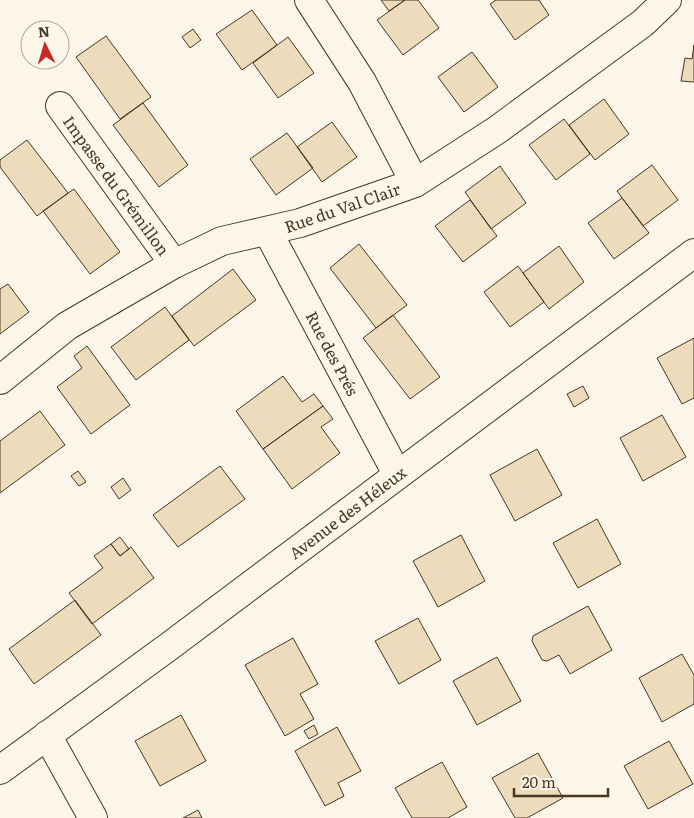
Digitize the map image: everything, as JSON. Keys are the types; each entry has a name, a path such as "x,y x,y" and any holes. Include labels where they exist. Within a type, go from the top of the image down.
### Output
{"street":[{"path":"309,0 362,82 415,182"},
{"name":"Rue du Val Clair","path":"0,380 67,326 174,264 222,241 268,232 415,182 497,130 643,23 667,0"},
{"name":"Impasse du Grémillon","path":"60,106 174,264"},
{"name":"Rue des Prés","path":"268,232 397,474"},
{"name":"Avenue des Héleux","path":"0,770 171,646 397,474 694,253"},
{"path":"47,735 94,818"}],"building":[{"path":"381,0 405,0 389,11"},
{"path":"405,0 418,0 439,28 403,55 377,20"},
{"path":"496,0 539,0 549,15 515,40 490,4"},
{"path":"252,10 277,45 242,70 216,34"},
{"path":"193,29 201,40 190,48 182,37"},
{"path":"106,36 151,97 120,119 76,57"},
{"path":"288,37 314,73 278,98 253,63"},
{"path":"694,45 694,82 681,81 685,58 692,59"},
{"path":"472,52 498,87 464,112 438,77"},
{"path":"604,99 629,134 595,160 569,125"},
{"path":"143,103 188,165 159,187 113,125"},
{"path":"564,119 590,154 556,180 529,145"},
{"path":"332,122 357,157 322,182 297,147"},
{"path":"287,133 313,168 276,195 250,159"},
{"path":"27,140 68,193 37,216 0,167 0,160"},
{"path":"652,165 678,200 643,226 617,191"},
{"path":"500,166 526,203 491,229 465,192"},
{"path":"74,189 120,252 90,274 43,211"},
{"path":"622,198 649,233 614,259 588,223"},
{"path":"470,200 497,236 463,262 435,226"},
{"path":"359,244 407,305 376,328 330,268"},
{"path":"559,246 584,282 549,309 523,273"},
{"path":"518,266 544,302 510,327 484,292"},
{"path":"233,269 256,300 194,346 172,316"},
{"path":"8,284 29,312 0,334 0,289"},
{"path":"165,307 189,340 136,380 111,347"},
{"path":"393,315 440,377 410,399 363,338"},
{"path":"694,338 694,398 682,404 657,358"},
{"path":"87,346 130,405 91,434 57,387 82,368 74,356"},
{"path":"283,376 302,402 314,394 323,406 263,449 236,411"},
{"path":"583,386 589,398 574,407 567,394"},
{"path":"323,406 333,419 321,427 340,453 292,489 263,449"},
{"path":"40,411 65,445 0,493 0,441"},
{"path":"662,415 686,457 643,481 620,438"},
{"path":"537,449 562,495 515,521 490,475"},
{"path":"220,466 245,499 178,547 153,515"},
{"path":"78,471 86,482 79,486 71,476"},
{"path":"123,478 131,490 119,499 111,487"},
{"path":"597,519 621,564 578,588 553,543"},
{"path":"461,535 485,581 438,607 413,561"},
{"path":"120,537 129,549 120,556 111,544"},
{"path":"111,544 120,556 131,547 154,578 92,624 69,593 103,568 94,556"},
{"path":"75,600 101,635 34,684 9,649"},
{"path":"588,606 612,650 570,674 559,655 547,661 542,660 532,641 533,636"},
{"path":"418,618 441,660 399,684 375,641"},
{"path":"293,638 318,684 300,694 314,719 285,736 245,665"},
{"path":"682,654 694,675 694,704 662,722 639,678"},
{"path":"497,657 521,701 477,725 453,681"},
{"path":"181,715 206,761 160,786 135,741"},
{"path":"314,725 318,734 309,739 304,731"},
{"path":"337,727 361,771 338,783 344,796 325,806 295,751"},
{"path":"669,741 693,784 648,809 624,766"},
{"path":"538,753 563,798 527,818 515,818 492,778"},
{"path":"442,762 467,807 448,818 412,818 395,788"},
{"path":"198,810 202,818 183,818"}]}
